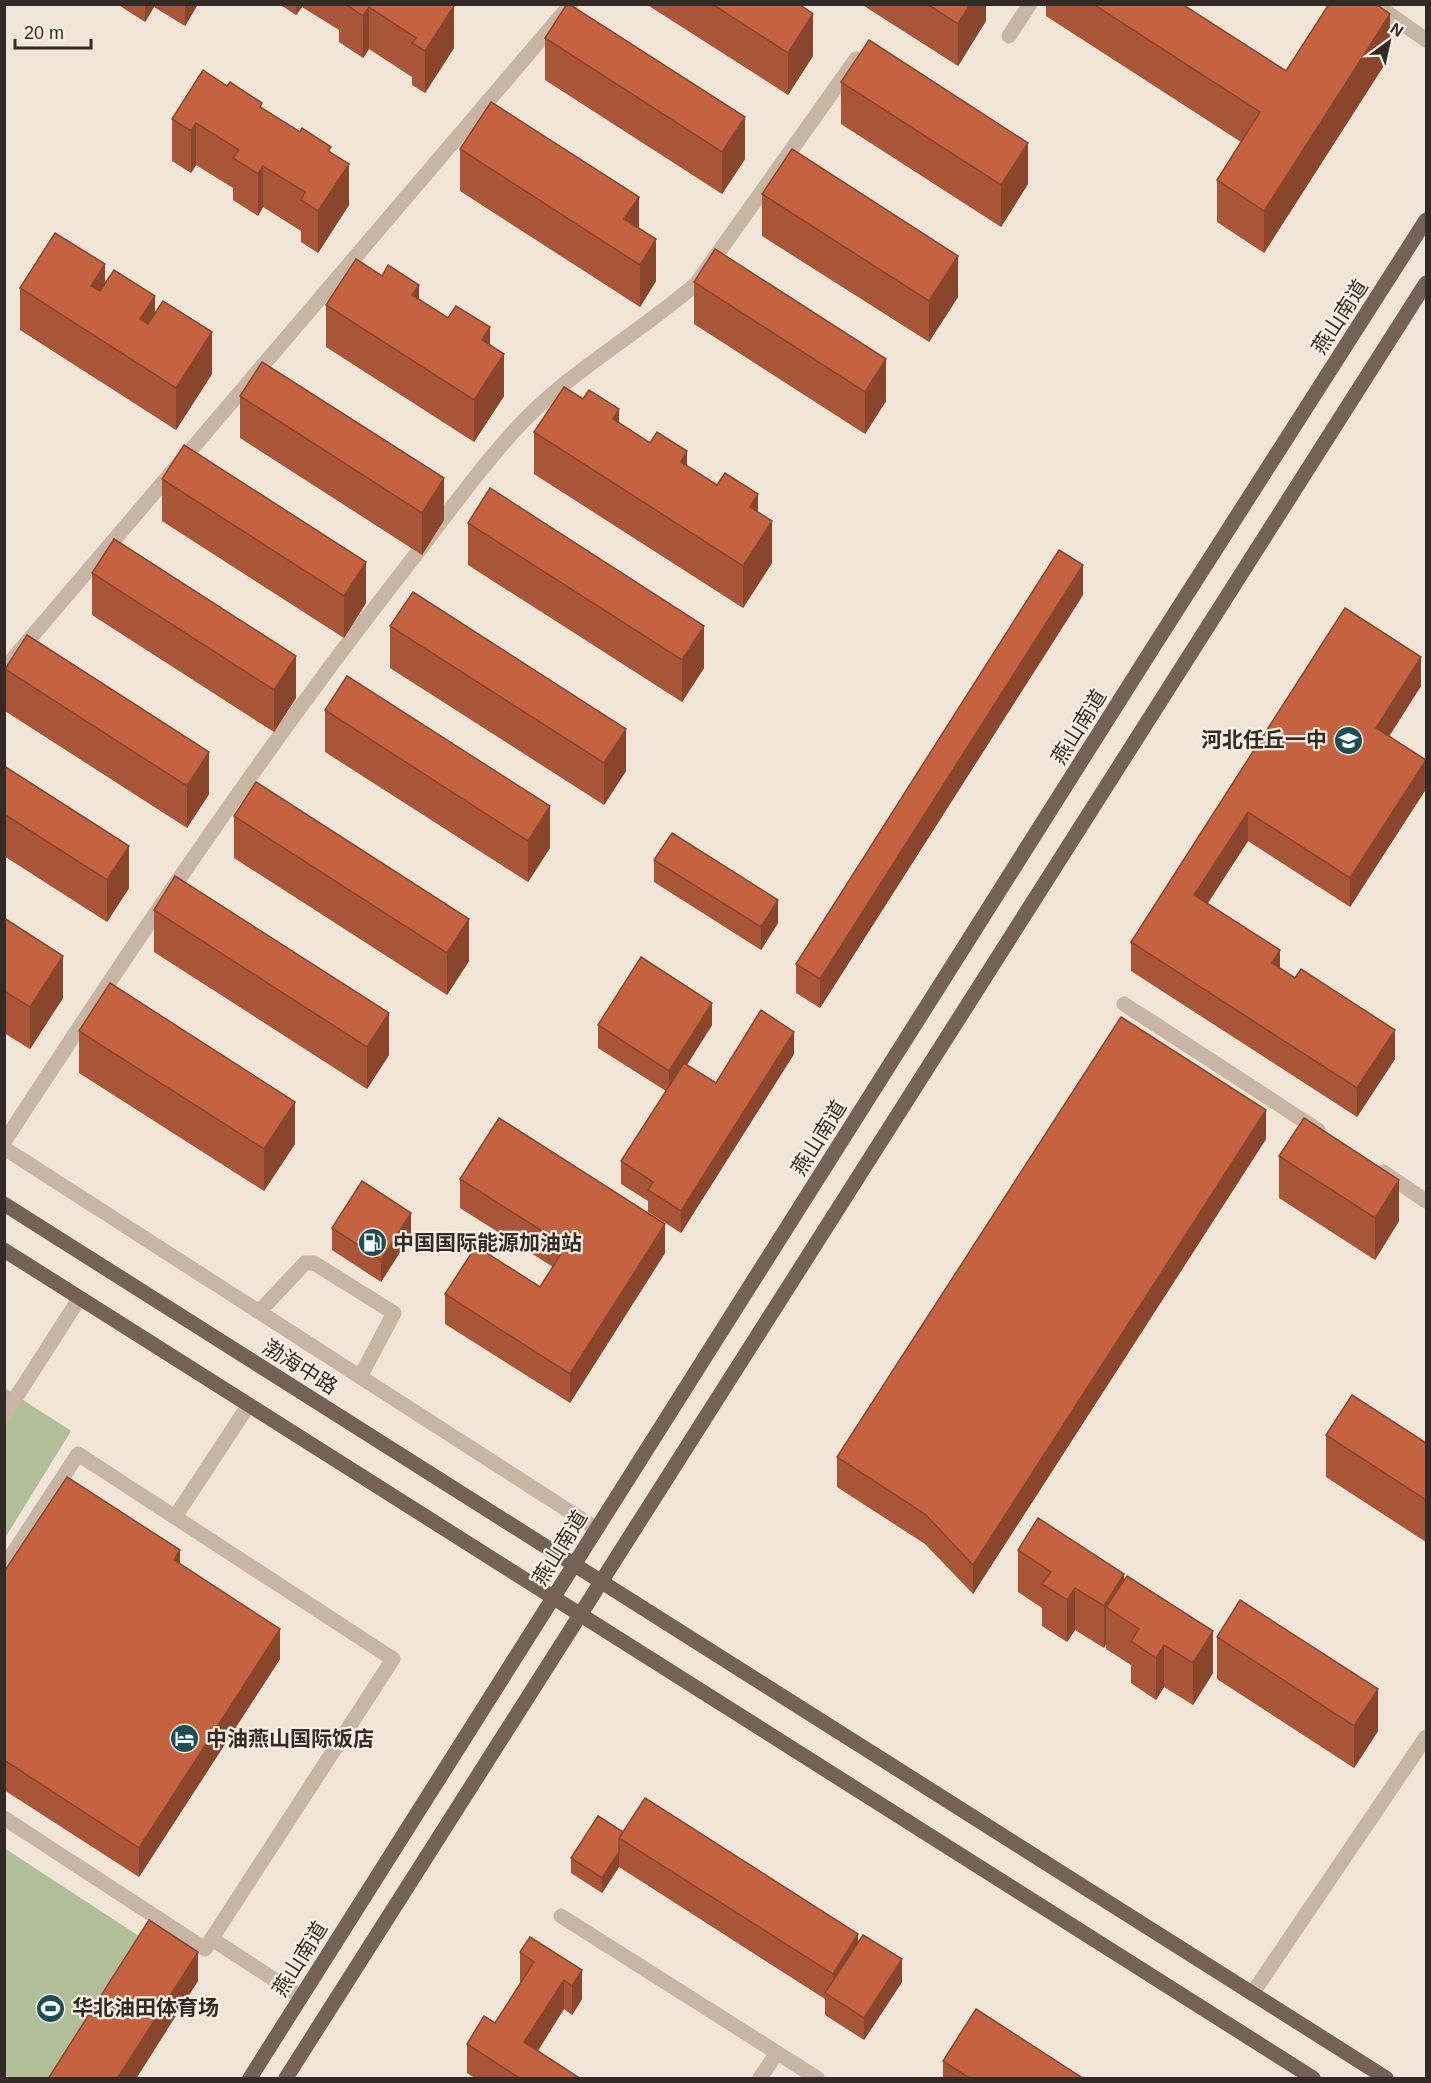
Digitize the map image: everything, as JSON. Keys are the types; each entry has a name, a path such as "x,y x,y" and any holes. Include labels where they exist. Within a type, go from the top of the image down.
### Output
{"main road":[{"name":"燕山南道","path":"250,2079 1426,220"},
{"path":"286,2079 1426,283"},
{"name":"渤海中路","path":"4,1204 1386,2079"},
{"path":"4,1250 1313,2079"}],"street":[{"path":"7,662 571,4"},
{"path":"1009,36 1030,4"},
{"path":"1375,4 1426,40"},
{"path":"4,1142 129,952 331,663 471,484 514,431 546,399 657,317 696,284 856,59"},
{"path":"1124,1004 1329,1137"},
{"path":"4,1148 597,1530"},
{"path":"1368,1162 1426,1201"},
{"path":"259,1312 305,1263 314,1263 394,1313 360,1377"},
{"path":"4,1416 79,1299"},
{"path":"175,1517 248,1406"},
{"path":"4,1567 78,1454 393,1659 205,1949 4,1818"},
{"path":"1252,1994 1426,1737"},
{"path":"561,1916 817,2079"},
{"path":"212,1938 301,1997"},
{"path":"760,2079 777,2053"}],"green space":[{"path":"5,1388 71,1431 5,1538"},
{"name":"华北油田体育场","path":"4,1848 142,1938 54,2078 5,2078"}],"building":[{"path":"346,4 452,4 454,6 425,51 412,43 416,38 369,7 363,16"},
{"path":"567,4 745,117 722,152 545,38"},
{"path":"712,4 799,4 813,14 788,53"},
{"path":"927,4 970,4 958,24"},
{"path":"1093,4 1182,4 1286,71 1329,4 1376,4 1390,14 1264,211 1217,180 1260,112"},
{"path":"869,40 1028,143 1001,185 841,82"},
{"path":"203,70 227,86 230,82 262,103 260,107 300,132 302,128 331,147 328,151 349,164 318,211 301,200 305,192 263,166 258,174 233,158 239,150 196,123 191,131 172,119"},
{"path":"491,102 639,197 624,219 656,239 640,265 460,149"},
{"path":"792,149 958,256 929,301 762,194"},
{"path":"55,233 105,264 91,286 100,291 114,270 155,296 140,319 148,324 163,301 212,332 176,388 20,288"},
{"path":"715,249 886,359 865,392 694,282"},
{"path":"356,259 382,276 388,265 419,285 412,295 448,318 456,306 490,327 482,340 504,354 474,400 326,305"},
{"path":"262,362 444,478 422,513 240,396"},
{"path":"564,387 583,399 589,390 619,409 613,419 650,443 657,432 687,451 681,462 717,485 725,473 758,494 750,507 772,521 743,566 534,432"},
{"path":"184,445 366,562 344,596 162,479"},
{"path":"490,488 704,626 682,660 468,523"},
{"path":"114,539 296,656 274,690 92,573"},
{"path":"1059,550 1083,565 820,979 796,964"},
{"path":"413,592 626,729 604,763 390,626"},
{"path":"1345,608 1421,657 1376,728 1426,760 1350,878 1248,812 1194,895 1280,950 1272,963 1295,978 1301,969 1395,1030 1357,1088 1131,942"},
{"path":"27,635 209,752 187,786 5,669"},
{"path":"347,676 550,806 528,841 325,710"},
{"path":"4,766 129,846 107,880 4,814"},
{"path":"256,782 469,919 447,953 234,816"},
{"path":"672,833 778,900 761,927 654,860"},
{"path":"175,876 389,1013 367,1047 154,910"},
{"path":"4,918 63,956 30,1007 4,991"},
{"path":"641,957 712,1003 669,1071 598,1025"},
{"path":"110,983 295,1102 264,1149 79,1031"},
{"path":"761,1010 794,1032 681,1211 648,1190 653,1182 621,1161 684,1063 716,1083"},
{"path":"1121,1017 1266,1110 973,1565 925,1514 837,1457"},
{"path":"499,1118 665,1224 570,1374 445,1294 476,1246 540,1287 566,1246 460,1179"},
{"path":"1304,1118 1399,1180 1375,1218 1279,1156"},
{"path":"362,1181 411,1213 381,1260 332,1228"},
{"path":"1352,1395 1426,1443 1426,1500 1326,1435"},
{"path":"67,1477 180,1550 174,1560 280,1629 139,1848 4,1760 4,1572"},
{"path":"1038,1518 1124,1574 1104,1606 1075,1588 1067,1600 1042,1584 1051,1572 1018,1550"},
{"path":"1127,1576 1213,1631 1193,1663 1164,1645 1156,1658 1131,1641 1139,1629 1106,1607"},
{"path":"1240,1600 1378,1689 1354,1726 1217,1637"},
{"path":"645,1798 858,1934 833,1974 619,1838"},
{"path":"598,1816 623,1832 619,1838 619,1852 602,1878 571,1858"},
{"path":"149,1920 198,1952 117,2079 48,2079"},
{"path":"863,1935 902,1959 864,2018 825,1993"},
{"path":"530,1937 582,1970 572,1986 564,1980 524,2042 581,2079 521,2079 467,2044 484,2016 495,2023 534,1962 520,1952"},
{"path":"976,2009 1084,2079 971,2079 943,2061"}],"place":[{"name":"河北任丘一中","path":"1348,740"},
{"name":"中国国际能源加油站","path":"372,1243"},
{"name":"中油燕山国际饭店","path":"185,1739"},
{"name":"华北油田体育场","path":"51,2008"}]}
